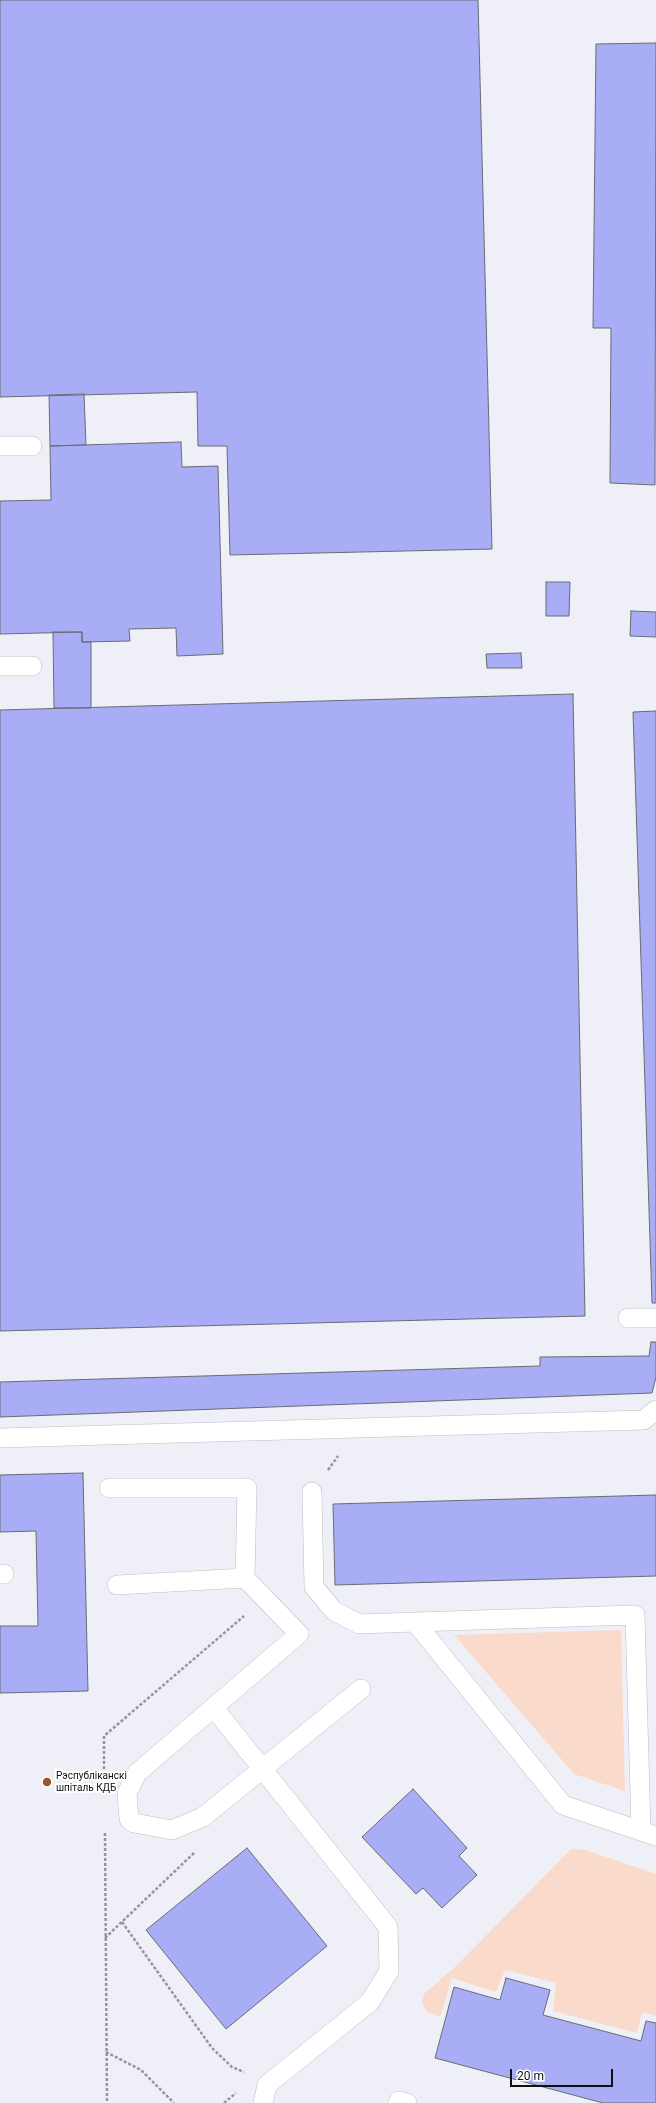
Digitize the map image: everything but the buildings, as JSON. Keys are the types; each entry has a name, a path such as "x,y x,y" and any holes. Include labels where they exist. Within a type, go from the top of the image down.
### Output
{"lane":[{"path":"0,446 32,446"},
{"path":"0,666 32,666"},
{"path":"628,1318 656,1318"},
{"path":"0,1438 644,1420 656,1410"},
{"path":"109,1488 247,1488 245,1578 299,1634 138,1773 127,1793 129,1819 134,1823 172,1830 203,1817 263,1770 361,1689"},
{"path":"312,1492 314,1587 334,1611 359,1624 415,1622 635,1615 649,1833 563,1805 415,1622"},
{"path":"117,1585 245,1578"},
{"path":"214,1708 388,1927 389,1972 370,2002 267,2085 263,2103"},
{"path":"398,2103 399,2101 407,2103"}],"path":[{"path":"105,1938 196,1851"},
{"path":"122,1922 212,2048 232,2067 249,2075"},
{"path":"107,2103 106,2052 141,2070 174,2103"},
{"path":"224,2103 237,2093"}],"shaded area":[{"path":"621,1630 625,1791 574,1774 454,1635"},
{"path":"571,1849 585,1850 656,1874 656,2016 642,2012 637,2033 553,2011 556,1983 505,1970 496,1992 452,1978 440,2017 428,2013 422,2003 424,1994 456,1966"}],"place":[{"name":"Рэспубліканскі шпіталь КДБ","path":"47,1782"}]}
